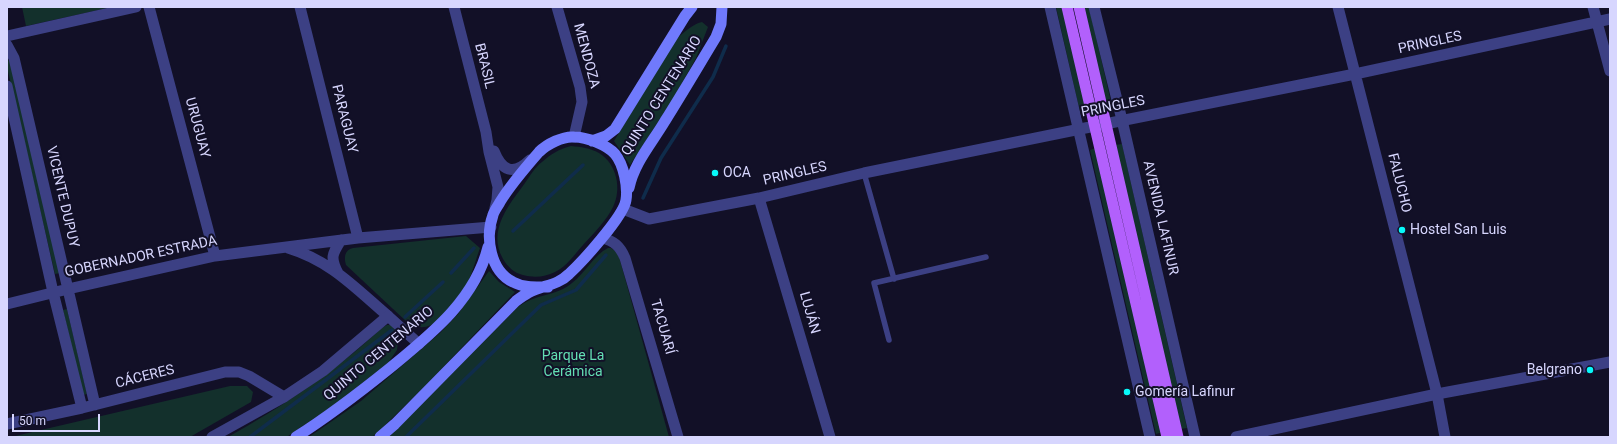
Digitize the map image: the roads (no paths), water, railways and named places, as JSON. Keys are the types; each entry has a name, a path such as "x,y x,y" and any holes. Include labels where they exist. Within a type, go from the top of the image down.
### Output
{"main road":[{"name":"QUINTO CENTENARIO","path":"592,141 606,136 615,129 692,7"},
{"name":"QUINTO CENTENARIO","path":"625,205 630,179 636,166 716,37 721,24 722,7"},
{"path":"1067,7 1100,124 1178,437"},
{"path":"1079,7 1100,124 1167,437"},
{"path":"380,437 395,424 516,301 529,292 548,287 559,282 569,274 616,221 625,205 624,176 620,162 615,154 605,145 574,137 558,140 542,148 521,172 492,215 490,240 492,256 497,267 504,276 513,282 529,287 548,287"},
{"name":"QUINTO CENTENARIO","path":"296,437 346,404 419,344 445,320 467,294 486,258 490,240"}],"street":[{"path":"7,36 136,7"},
{"name":"URUGUAY","path":"149,7 215,256"},
{"name":"PARAGUAY","path":"300,7 358,238"},
{"name":"BRASIL","path":"454,7 486,132 489,152 498,186 497,200 492,215"},
{"name":"MENDOZA","path":"557,7 580,87 582,102 574,137"},
{"path":"1050,7 1150,437"},
{"name":"AVENIDA LAFINUR","path":"1094,7 1122,120 1195,437"},
{"name":"FALUCHO","path":"1338,7 1437,394 1445,437"},
{"path":"1593,7 1610,71"},
{"name":"PRINGLES","path":"625,205 650,219 759,198 1100,124 1355,74 1610,19"},
{"name":"VICENTE DUPUY","path":"7,45 14,58 95,405"},
{"name":"VICENTE DUPUY","path":"7,86 53,292 82,408"},
{"name":"BRASIL","path":"486,132 497,161 502,167 507,169 513,169 521,166 542,148"},
{"name":"LUJÁN","path":"759,198 830,437"},
{"name":"GOBERNADOR ESTRADA","path":"7,304 53,292 215,256 358,238 491,227"},
{"name":"TACUARÍ","path":"602,238 612,240 621,248 626,258 678,437"},
{"path":"338,273 332,263 334,251 341,240"},
{"name":"GOBERNADOR ESTRADA","path":"284,247 312,257 338,273 419,344"},
{"name":"QUINTO CENTENARIO","path":"212,437 284,397 323,372 388,316"},
{"path":"1236,437 1437,394 1610,362"},
{"name":"CÁCERES","path":"7,424 95,405 225,372 239,372 249,376 284,397"}],"lane":[{"path":"864,174 894,279"},
{"path":"889,340 874,283 986,257"}],"waterway":[{"path":"643,198 661,158 713,77 726,46"},
{"path":"513,231 583,165"},
{"path":"451,273 474,248"},
{"path":"406,437 541,305 576,290 606,255"},
{"path":"405,317 443,282"},
{"path":"250,437 392,330"}],"place":[{"name":"OCA","path":"715,173"},
{"name":"Hostel San Luis","path":"1402,230"},
{"name":"Belgrano","path":"1590,370"},
{"name":"Gomería Lafinur","path":"1127,392"}],"park label":[{"name":"Parque La Cerámica","path":"573,364"}]}
